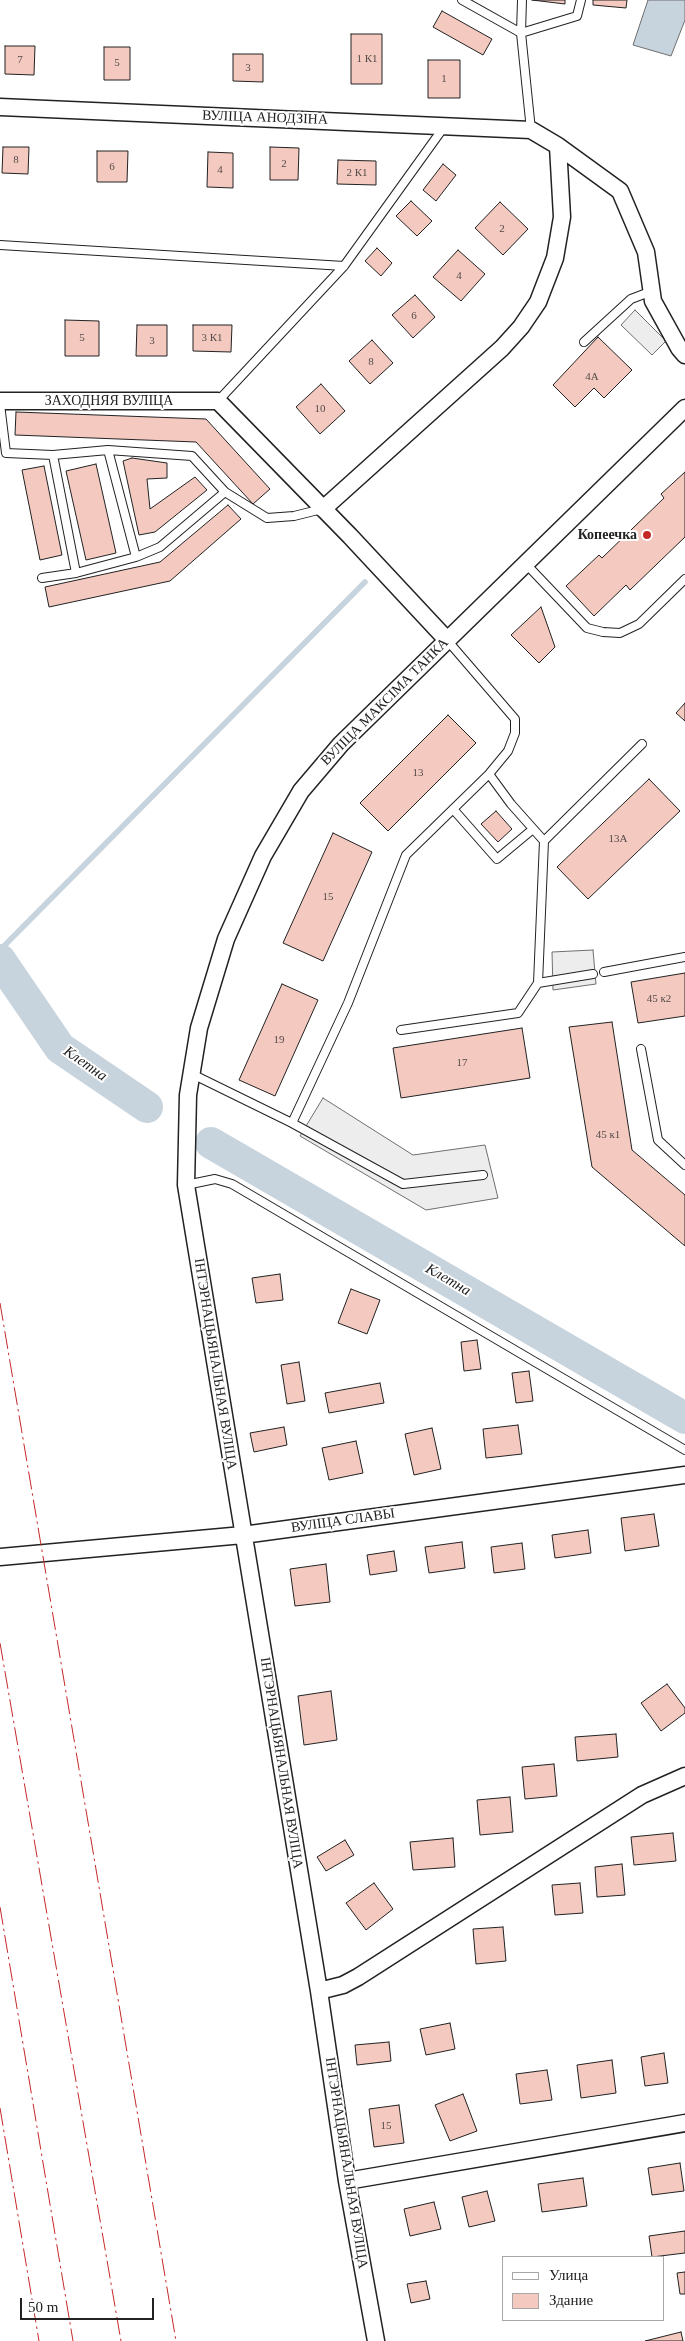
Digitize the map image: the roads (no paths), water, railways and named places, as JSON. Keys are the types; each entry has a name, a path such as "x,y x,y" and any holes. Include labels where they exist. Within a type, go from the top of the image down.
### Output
{"street":[{"name":"ВУЛІЦА АНОДЗІНА","path":"0,107 530,130"},
{"path":"530,130 558,146 620,191 646,252 653,301 679,348 685,355"},
{"path":"322,509 502,348 521,327 538,302 554,258 562,217 558,146"},
{"path":"218,401 447,640"},
{"name":"ЗАХОДНЯЯ ВУЛІЦА","path":"0,402 218,401"},
{"name":"ВУЛІЦА МАКСІМА ТАНКА","path":"186,1185 186,1139 192,1074 199,1028 226,939 263,856 301,791 341,744 685,408"},
{"name":"ІНТЭРНАЦЫЯНАЛЬНАЯ ВУЛІЦА","path":"186,1185 319,1991 347,2181 376,2341"},
{"name":"ВУЛІЦА СЛАВЫ","path":"0,1557 243,1535 685,1476"},
{"path":"319,1991 344,1985 358,1977 642,1795 685,1776"},
{"path":"347,2181 685,2123"}],"lane":[{"path":"462,0 521,32 577,16 582,0"},
{"path":"522,0 521,32 530,130"},
{"path":"218,401 344,266 446,125"},
{"path":"0,245 344,266"},
{"path":"584,342 631,299 652,291"},
{"path":"0,402 6,453 53,455 108,450 192,456 225,492 267,518 294,516 322,509"},
{"path":"108,450 136,557"},
{"path":"53,455 76,573"},
{"path":"42,578 76,573 136,557 160,547 225,492"},
{"path":"526,564 587,628 603,632 620,633 639,624 685,579"},
{"path":"292,1123 348,1003 406,854 489,774 508,751 515,733 515,719 447,640"},
{"path":"400,1030 518,1013 538,983 544,841 642,744"},
{"path":"489,774 544,841"},
{"path":"453,809 497,860 533,829"},
{"path":"604,972 685,957"},
{"path":"538,983 593,974"},
{"path":"641,1049 658,1140 685,1166"},
{"path":"192,1074 292,1123 403,1184 484,1175"},
{"path":"186,1185 215,1179 232,1184 685,1450"}],"waterway":[{"path":"0,950 365,582"},
{"name":"Клетна","path":"0,960 60,1048 147,1107"},
{"name":"Клетна","path":"211,1143 685,1418"}],"place":[{"name":"Копеечка","path":"647,535"}]}
